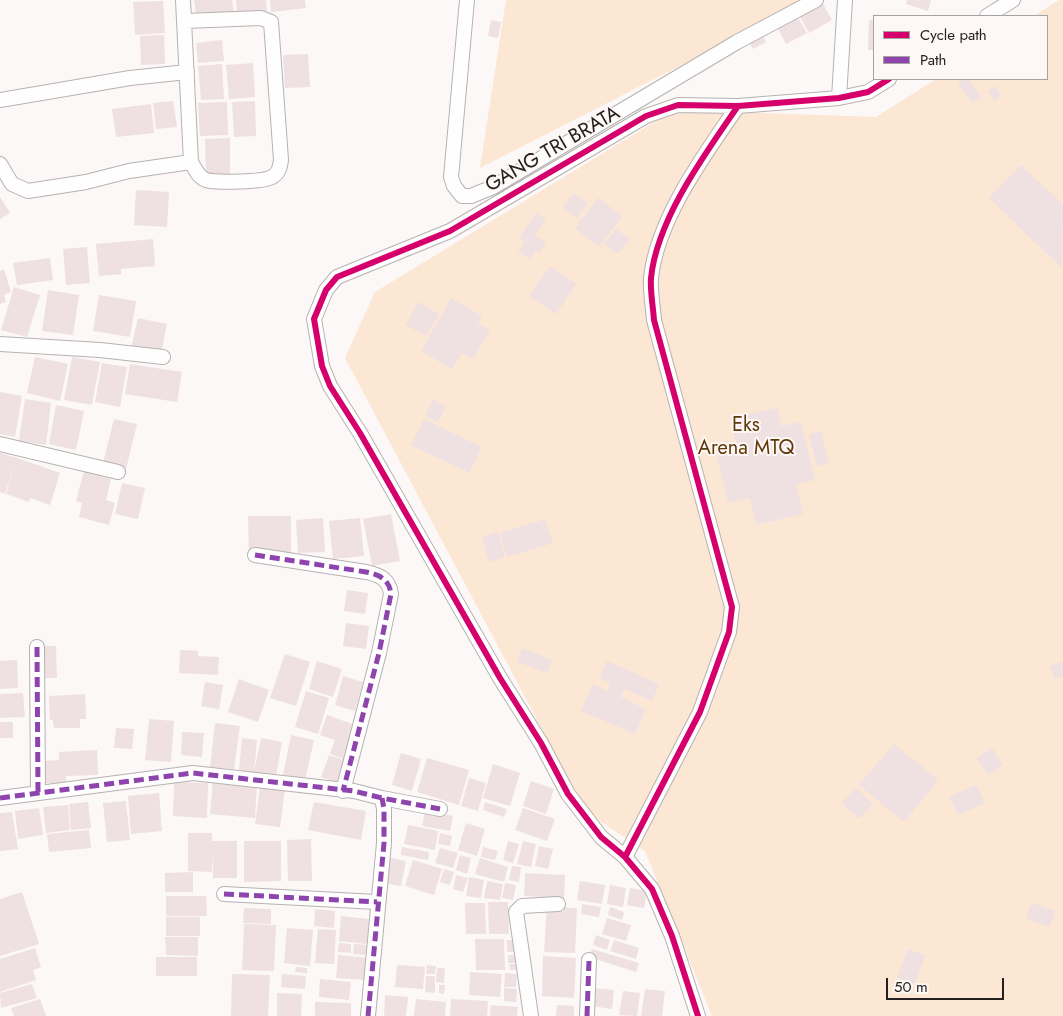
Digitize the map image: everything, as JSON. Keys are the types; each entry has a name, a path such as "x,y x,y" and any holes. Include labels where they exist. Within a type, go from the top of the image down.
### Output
{"street":[{"path":"183,0 191,162 198,174 206,180 218,182 263,180 273,177 279,171 281,160 271,22 261,18 185,21"},
{"name":"GANG TRI BRATA","path":"467,0 451,177 454,186 462,196 471,196 493,187 736,42 816,0"},
{"path":"839,98 845,0"},
{"path":"989,15 1013,0"},
{"path":"0,100 130,78 187,72"},
{"path":"698,1016 672,936 652,889 625,857 601,837 568,794 541,743 500,678 360,433 330,386 322,366 314,319 326,290 337,277 450,231 646,116 678,105 738,106 839,98 868,92 887,80"},
{"path":"625,857 700,712 729,632 732,607 654,320 651,279 658,241 692,177 738,106"},
{"path":"0,164 12,184 28,191 191,162"},
{"path":"0,344 100,350 163,357"},
{"path":"0,444 118,472"},
{"path":"255,555 366,572 382,578 390,586 391,594 379,653 343,791"},
{"path":"37,647 38,792"},
{"path":"0,798 193,773 354,791 440,809"},
{"path":"368,1016 377,902 384,843 382,798"},
{"path":"224,894 377,902"},
{"path":"531,1016 516,912 522,906 558,904"},
{"path":"587,1016 589,960"}],"green space":[{"path":"506,0 809,0 480,168"},
{"name":"Eks Arena MTQ","path":"1059,0 1063,0 1063,1016 712,1016 645,851 586,812 345,358 375,292 674,110 876,117 934,80 1048,80 1048,15 1036,15"}],"building":[{"path":"194,0 232,0 234,12 196,16"},
{"path":"236,0 266,0 267,11 237,13"},
{"path":"270,0 305,0 306,8 271,12"},
{"path":"907,0 931,0 928,11 906,4"},
{"path":"163,1 165,33 135,35 133,2"},
{"path":"823,4 832,20 809,33 800,17"},
{"path":"797,16 807,33 786,44 777,27"},
{"path":"491,20 501,22 498,38 488,36"},
{"path":"869,20 873,20 873,50 868,50"},
{"path":"760,32 766,42 753,49 747,39"},
{"path":"164,35 165,64 141,65 140,36"},
{"path":"222,40 224,61 198,63 196,43"},
{"path":"308,54 310,87 285,88 283,55"},
{"path":"253,63 255,97 229,99 226,65"},
{"path":"222,64 224,99 201,100 198,66"},
{"path":"962,80 969,80 981,97 972,103 958,83"},
{"path":"995,86 1001,96 994,101 988,91"},
{"path":"173,101 177,127 156,129 153,103"},
{"path":"255,101 256,136 234,137 232,102"},
{"path":"227,102 228,135 200,136 198,103"},
{"path":"151,104 154,133 116,137 112,109"},
{"path":"230,138 230,174 206,175 205,139"},
{"path":"1021,165 1063,205 1062,268 989,198"},
{"path":"136,190 169,192 167,227 134,225"},
{"path":"574,193 588,203 577,218 563,207"},
{"path":"0,197 10,213 0,219"},
{"path":"598,198 622,216 599,247 575,228"},
{"path":"536,213 546,219 535,235 546,243 540,252 536,250 530,259 518,252 525,242 519,238"},
{"path":"616,229 630,239 618,254 604,244"},
{"path":"153,239 155,266 121,269 121,274 99,276 96,244"},
{"path":"87,247 90,283 66,285 63,249"},
{"path":"50,258 53,280 17,285 13,263"},
{"path":"550,266 576,284 556,314 529,296"},
{"path":"4,269 11,292 4,295 6,302 0,304 0,271"},
{"path":"14,287 40,295 27,337 1,330"},
{"path":"48,290 79,295 73,335 42,331"},
{"path":"99,295 136,301 130,337 93,331"},
{"path":"451,298 482,316 478,324 490,330 473,359 462,353 452,369 421,351"},
{"path":"418,302 439,314 426,336 406,325"},
{"path":"138,318 167,324 161,354 131,348"},
{"path":"35,357 68,364 60,401 27,393"},
{"path":"72,357 100,362 92,405 64,400"},
{"path":"102,363 127,367 120,407 95,402"},
{"path":"130,364 182,372 177,402 125,394"},
{"path":"0,392 22,396 15,437 0,434"},
{"path":"25,399 51,403 46,445 19,441"},
{"path":"433,399 446,406 438,422 425,416"},
{"path":"56,405 84,411 76,450 49,444"},
{"path":"777,408 781,426 801,422 815,480 796,484 803,514 756,525 750,498 728,503 717,456 738,451 730,418"},
{"path":"114,419 137,424 126,469 103,463"},
{"path":"424,419 482,447 469,473 411,445"},
{"path":"821,431 829,463 817,466 809,434"},
{"path":"0,453 17,458 5,494 0,492"},
{"path":"17,458 60,473 50,505 30,498 29,502 6,494"},
{"path":"84,471 111,479 106,500 115,503 109,525 79,517 82,503 76,501"},
{"path":"122,483 145,488 138,519 115,514"},
{"path":"391,514 400,561 372,566 363,519"},
{"path":"248,516 291,516 291,554 249,555"},
{"path":"323,518 325,552 298,553 296,520"},
{"path":"360,518 364,556 333,559 329,521"},
{"path":"545,519 553,543 507,557 500,533"},
{"path":"498,532 505,557 489,562 482,537"},
{"path":"347,590 368,593 365,614 344,611"},
{"path":"346,623 369,626 366,649 343,646"},
{"path":"38,646 56,646 57,678 39,678"},
{"path":"522,648 552,660 547,673 517,662"},
{"path":"180,650 198,651 198,656 219,657 218,675 179,673"},
{"path":"285,654 310,662 296,706 270,698"},
{"path":"17,660 18,688 0,689 0,661"},
{"path":"317,661 342,669 333,697 309,689"},
{"path":"607,661 659,684 652,701 625,689 621,697 646,709 635,734 581,711 593,684 607,691 610,683 599,678"},
{"path":"1063,662 1063,676 1054,679 1050,666"},
{"path":"343,676 363,682 355,711 335,705"},
{"path":"239,679 269,690 258,722 228,712"},
{"path":"205,682 223,685 219,709 201,706"},
{"path":"306,691 329,698 318,734 295,727"},
{"path":"23,693 25,717 0,718 0,694"},
{"path":"85,694 86,719 80,719 80,728 54,728 53,720 50,720 49,696"},
{"path":"327,715 358,726 349,761 330,754 335,740 320,735"},
{"path":"149,719 174,721 171,762 145,760"},
{"path":"0,722 13,722 13,738 0,738"},
{"path":"215,723 240,726 234,769 210,767"},
{"path":"116,728 134,729 132,749 114,748"},
{"path":"182,732 204,733 202,757 181,755"},
{"path":"291,735 314,740 305,780 283,775"},
{"path":"242,738 257,740 254,773 239,771"},
{"path":"261,738 282,742 276,776 254,772"},
{"path":"894,744 938,780 904,822 859,785"},
{"path":"992,748 1003,765 988,775 977,758"},
{"path":"97,750 98,775 66,776 66,783 45,783 44,761 59,760 59,752"},
{"path":"401,753 421,759 412,791 392,785"},
{"path":"329,755 350,762 342,784 321,777"},
{"path":"427,758 469,770 459,805 417,792"},
{"path":"493,764 520,773 510,806 483,798"},
{"path":"469,778 486,783 478,811 461,806"},
{"path":"213,780 257,784 255,818 210,814"},
{"path":"531,781 554,789 546,814 523,806"},
{"path":"174,782 208,783 207,818 173,816"},
{"path":"976,785 985,803 958,815 949,797"},
{"path":"260,786 285,789 280,827 255,824"},
{"path":"856,788 873,803 859,819 842,803"},
{"path":"159,793 162,831 131,834 128,796"},
{"path":"126,801 130,840 107,842 103,803"},
{"path":"88,802 91,828 71,830 69,804"},
{"path":"314,802 366,811 361,840 308,830"},
{"path":"485,802 507,809 504,817 483,810"},
{"path":"68,805 70,830 46,833 43,807"},
{"path":"39,808 43,835 18,839 15,811"},
{"path":"523,808 555,819 547,841 515,830"},
{"path":"425,811 453,816 450,831 422,826"},
{"path":"12,812 18,849 0,851 0,813"},
{"path":"466,823 485,829 477,856 458,850"},
{"path":"408,825 438,831 435,850 404,844"},
{"path":"89,830 91,848 49,852 47,834"},
{"path":"188,833 212,833 212,841 237,841 237,878 213,878 213,850 212,872 188,871"},
{"path":"440,833 452,836 450,846 438,844"},
{"path":"311,839 312,881 288,881 287,840"},
{"path":"244,841 281,841 281,881 244,882"},
{"path":"508,841 519,844 513,863 503,860"},
{"path":"523,841 536,844 531,867 517,864"},
{"path":"539,846 553,849 548,869 535,866"},
{"path":"402,847 429,852 428,860 401,855"},
{"path":"483,847 498,851 495,860 481,857"},
{"path":"440,848 458,853 453,868 435,863"},
{"path":"460,855 471,858 467,874 456,870"},
{"path":"387,857 406,861 401,886 382,883"},
{"path":"480,858 508,867 504,882 475,874"},
{"path":"413,860 442,869 434,895 405,886"},
{"path":"512,866 521,867 519,882 509,880"},
{"path":"444,869 454,872 450,885 440,882"},
{"path":"193,872 193,892 165,892 165,873"},
{"path":"525,873 565,875 564,898 524,896"},
{"path":"456,875 468,878 463,892 453,889"},
{"path":"469,877 484,880 481,898 466,896"},
{"path":"487,881 503,884 500,900 484,898"},
{"path":"580,881 605,885 602,904 577,900"},
{"path":"505,883 516,885 513,900 502,898"},
{"path":"610,885 626,888 623,907 607,904"},
{"path":"630,888 647,891 644,908 627,905"},
{"path":"22,892 39,944 0,956 0,899"},
{"path":"166,896 206,896 207,916 166,916"},
{"path":"488,902 508,902 509,934 489,934"},
{"path":"465,903 485,903 486,934 466,934"},
{"path":"1032,903 1055,911 1050,927 1026,919"},
{"path":"582,904 601,907 599,917 581,914"},
{"path":"547,907 577,908 575,953 544,952"},
{"path":"610,907 624,912 622,920 608,915"},
{"path":"244,908 271,909 271,924 243,923"},
{"path":"315,909 335,911 334,928 314,926"},
{"path":"341,916 369,919 367,944 339,941"},
{"path":"166,917 200,917 200,936 166,936"},
{"path":"607,918 631,925 626,941 602,934"},
{"path":"244,924 276,925 274,971 242,970"},
{"path":"287,928 313,930 310,966 284,963"},
{"path":"318,929 336,930 334,964 315,963"},
{"path":"596,935 610,940 607,950 593,945"},
{"path":"165,937 198,937 198,956 166,955"},
{"path":"475,939 504,939 505,970 476,970"},
{"path":"507,940 516,940 516,952 507,952"},
{"path":"614,940 639,948 636,959 610,951"},
{"path":"339,943 351,944 351,953 338,952"},
{"path":"354,944 367,945 367,955 353,954"},
{"path":"35,948 41,967 33,970 36,980 0,992 0,959"},
{"path":"592,949 639,963 636,972 589,957"},
{"path":"908,949 925,955 915,984 897,978"},
{"path":"338,955 369,958 367,980 336,978"},
{"path":"508,955 517,955 517,963 508,963"},
{"path":"543,956 576,958 574,998 542,996"},
{"path":"156,957 197,957 197,976 156,976"},
{"path":"509,964 516,964 516,970 510,970"},
{"path":"397,965 425,967 423,989 395,987"},
{"path":"427,965 436,966 435,974 426,974"},
{"path":"296,967 307,968 307,973 295,972"},
{"path":"437,968 445,968 444,983 436,982"},
{"path":"470,972 502,974 500,997 469,995"},
{"path":"505,973 517,974 516,987 504,987"},
{"path":"232,974 270,975 268,1016 231,1016"},
{"path":"282,974 306,976 305,989 281,987"},
{"path":"426,976 435,976 435,993 425,992"},
{"path":"320,979 351,982 349,1000 319,997"},
{"path":"32,984 37,998 1,1008 0,993"},
{"path":"439,985 445,985 444,994 439,993"},
{"path":"504,988 517,989 516,1002 504,1001"},
{"path":"593,988 614,990 612,1009 591,1006"},
{"path":"645,989 665,991 662,1016 641,1016"},
{"path":"623,991 640,993 637,1016 619,1015"},
{"path":"277,993 302,994 301,1016 277,1016"},
{"path":"385,995 408,997 406,1016 384,1016"},
{"path":"40,999 46,1016 14,1016 11,1008"},
{"path":"416,999 446,1002 445,1016 414,1016"},
{"path":"451,999 488,1001 487,1016 450,1016"},
{"path":"315,1002 351,1003 351,1016 315,1016"},
{"path":"491,1005 518,1007 517,1016 490,1016"},
{"path":"557,1005 574,1006 574,1016 556,1016"}],"marked path":[{"path":"255,555 371,573 383,578 390,589 391,594 379,653 343,791"},
{"path":"37,647 38,792"},
{"path":"0,798 193,773 354,791 440,809"},
{"path":"368,1016 384,843 384,809 382,798"},
{"path":"224,894 377,902"},
{"path":"587,1016 589,960"}],"cycle path":[{"path":"698,1016 672,936 652,889 625,857 601,837 568,794 541,743 500,678 360,433 330,386 322,366 314,319 326,290 337,277 450,231 646,116 678,105 738,106 839,98 868,92 887,80"},
{"path":"625,857 700,712 729,632 732,607 654,320 651,278 662,233 672,210 711,145 738,106"}]}
